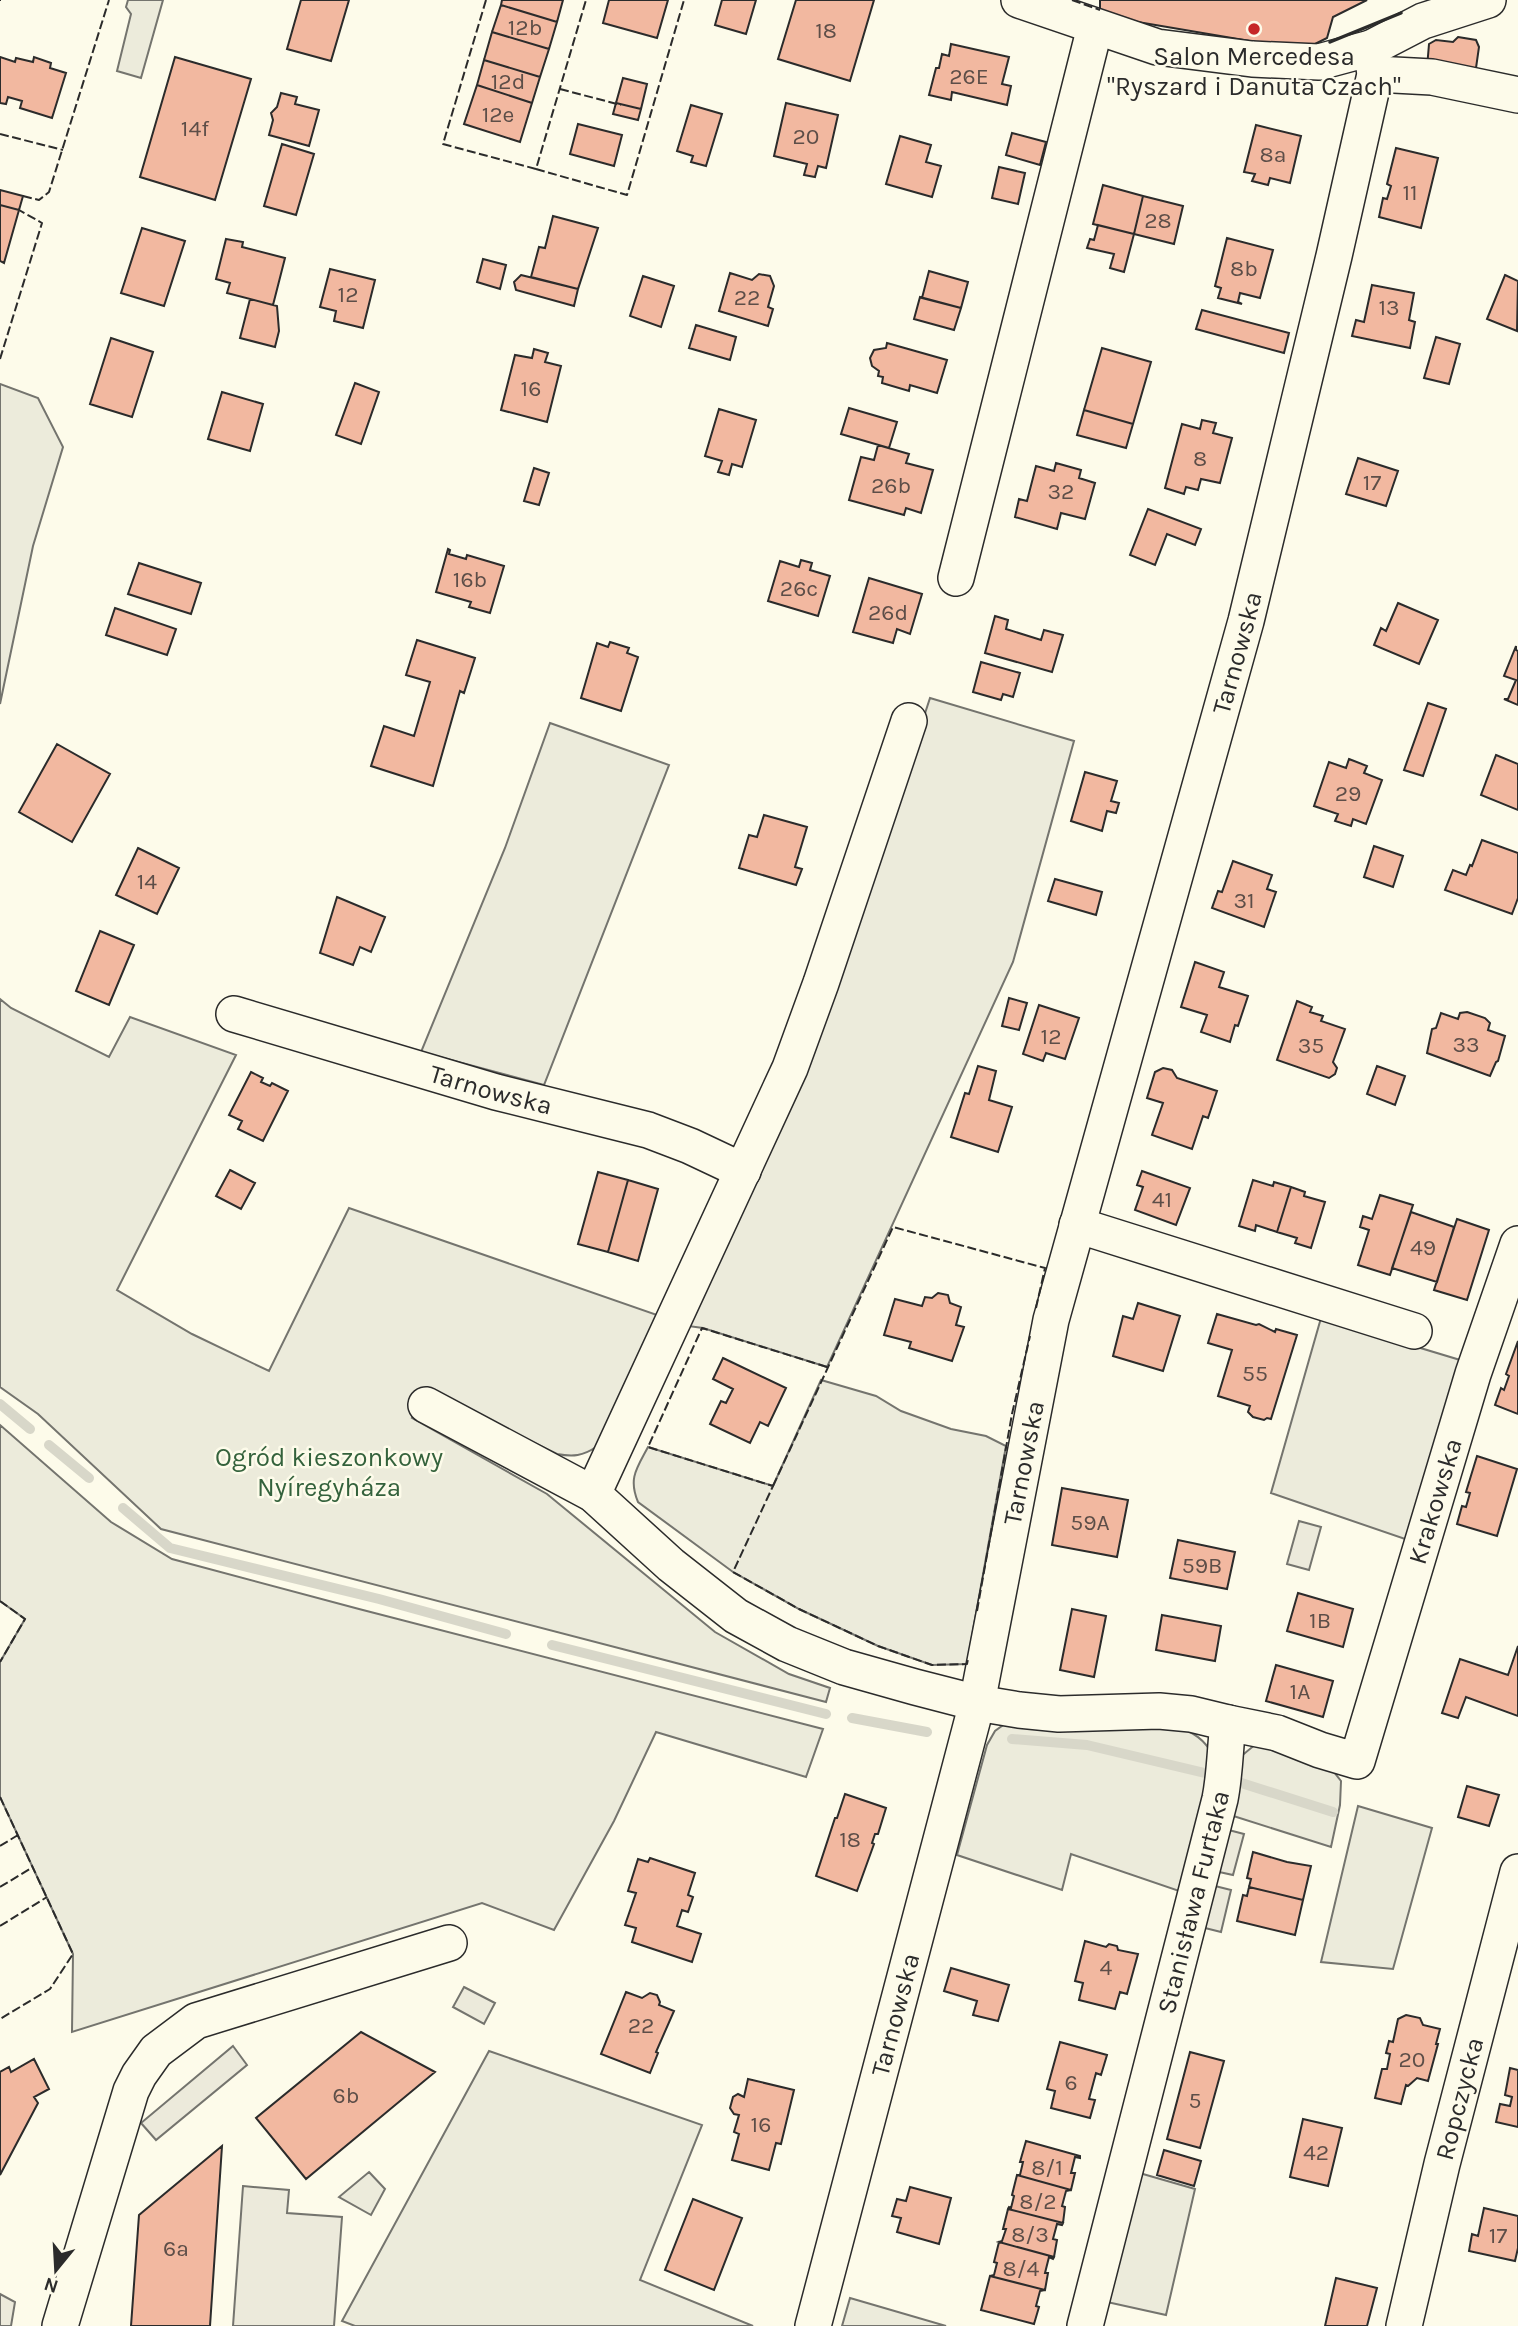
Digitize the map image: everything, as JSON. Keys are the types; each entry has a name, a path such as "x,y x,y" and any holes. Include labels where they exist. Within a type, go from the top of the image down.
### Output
{"street":[{"path":"1019,0 1157,47 1252,60 1373,61 1432,78 1518,95"},
{"path":"1373,61 1423,21 1488,0"},
{"path":"956,578 1095,27"},
{"name":"Tarnowska","path":"813,2326 977,1703 1051,1320 1246,621 1334,256 1373,61"},
{"path":"593,1494 790,1068 830,959 909,721"},
{"name":"Tarnowska","path":"234,1014 496,1092 649,1129 744,1171"},
{"path":"1077,1225 1414,1331"},
{"name":"Krakowska","path":"1228,1723 1277,1733 1320,1750 1357,1760 1473,1374 1518,1244"},
{"path":"426,1405 593,1494 671,1565 736,1616 787,1644 844,1667 977,1703 1019,1710 1059,1714 1159,1711 1191,1714 1228,1723"},
{"name":"Stanisława Furtaka","path":"1085,2326 1220,1800 1226,1773 1228,1723"},
{"name":"Ropczycka","path":"1404,2326 1442,2164 1518,1872"},
{"path":"61,2326 131,2091 156,2051 196,2021 449,1943"}],"green space":[{"path":"128,0 163,0 141,78 117,71 131,14 126,7"},
{"path":"0,384 38,398 63,447 33,546 0,704"},
{"path":"930,698 1074,741 1013,962 827,1367 703,1328 688,1326 827,1014"},
{"path":"550,723 669,765 544,1085 421,1052 505,848"},
{"name":"Ogród kieszonkowy Nyíregyháza","path":"0,999 11,1008 109,1057 130,1017 236,1055 117,1290 192,1334 269,1371 349,1208 660,1316 596,1447 587,1452 557,1454 428,1391 412,1418 547,1494 715,1632 789,1674 830,1688 826,1702 161,1529 38,1414 0,1387"},
{"path":"1321,1318 1470,1363 1408,1540 1271,1493"},
{"path":"821,1380 876,1396 901,1411 951,1429 986,1436 1006,1446 967,1664 932,1665 878,1646 799,1609 733,1572 638,1502 634,1480 637,1467 648,1447 773,1486"},
{"path":"0,1425 111,1522 172,1559 823,1729 806,1777 656,1732 614,1821 554,1930 482,1903 72,2032 73,1954 0,1797 0,1662 25,1619 0,1601"},
{"path":"1006,1723 1177,1726 1202,1741 1213,1755 1182,1892 1071,1854 1062,1890 957,1855 987,1745 995,1731"},
{"path":"1257,1743 1330,1767 1341,1781 1340,1805 1331,1847 1224,1813 1239,1758"},
{"path":"1358,1806 1432,1828 1393,1969 1321,1962"},
{"path":"489,2051 702,2125 640,2280 753,2326 355,2326 342,2321"},
{"path":"369,2172 385,2189 371,2215 339,2197"},
{"path":"1136,2172 1195,2189 1166,2315 1107,2302"},
{"path":"850,2298 946,2326 842,2326"}],"shaded area":[{"path":"1299,1521 1321,1527 1309,1570 1287,1564"},
{"path":"1221,1828 1244,1834 1233,1875 1210,1870"},
{"path":"1207,1884 1231,1890 1221,1932 1197,1926"},
{"path":"464,1987 495,2003 484,2024 453,2007"},
{"path":"233,2046 247,2065 156,2140 141,2123"},
{"path":"243,2186 289,2190 287,2213 342,2217 334,2326 233,2326"},
{"path":"0,2294 15,2302 11,2326 0,2326"}],"building":[{"path":"301,0 349,0 331,61 287,49"},
{"path":"502,0 563,0 557,22 501,5"},
{"path":"609,0 668,0 657,38 603,23"},
{"path":"722,0 756,0 746,34 715,25"},
{"path":"796,0 874,0 850,81 778,59"},
{"name":"Salon Mercedesa \"Ryszard i Danuta Czach\"","path":"1100,0 1367,0 1333,17 1327,38 1303,50 1126,20 1100,10"},
{"path":"501,5 557,22 549,49 492,32"},
{"path":"492,32 549,49 540,77 484,60"},
{"path":"1458,37 1476,40 1479,47 1475,75 1427,68 1429,44 1436,40 1453,42"},
{"path":"951,44 1009,57 1002,84 1011,86 1007,105 952,92 951,100 929,95 942,54 949,56"},
{"path":"0,57 15,62 16,58 33,62 34,57 51,63 50,68 66,73 52,118 20,108 22,101 8,97 6,104 0,103"},
{"path":"175,57 251,79 215,200 140,177"},
{"path":"484,60 540,77 532,103 477,85"},
{"path":"623,78 647,84 641,109 616,103"},
{"path":"477,85 532,103 520,142 464,124"},
{"path":"281,93 297,97 295,104 319,110 309,146 269,135 273,120 271,113 277,107"},
{"path":"616,103 641,109 638,120 613,114"},
{"path":"786,103 838,115 826,168 818,166 815,177 804,175 807,164 774,156"},
{"path":"691,105 722,114 706,166 691,162 693,156 677,151"},
{"path":"578,124 622,135 614,166 570,154"},
{"path":"1256,125 1301,136 1290,183 1270,178 1268,185 1252,181 1255,174 1244,172"},
{"path":"1012,133 1046,142 1040,165 1006,155"},
{"path":"900,136 931,145 926,162 941,166 932,197 886,184"},
{"path":"282,144 314,154 296,215 264,206"},
{"path":"1396,148 1438,158 1421,228 1379,217 1383,198 1387,199 1391,186 1387,184"},
{"path":"999,167 1025,173 1018,204 992,198"},
{"path":"1103,185 1143,196 1134,234 1093,224"},
{"path":"0,190 23,196 19,210 0,205"},
{"path":"1143,196 1183,206 1174,244 1134,234"},
{"path":"0,205 19,210 4,263 0,261"},
{"path":"553,216 598,228 578,289 531,277 539,247 545,248"},
{"path":"1098,225 1134,234 1124,272 1110,268 1114,254 1087,248 1090,239 1094,240"},
{"path":"142,228 185,241 164,306 121,293"},
{"path":"1227,238 1273,250 1260,298 1240,293 1238,302 1242,304 1218,298 1221,288 1215,286"},
{"path":"226,239 243,242 242,247 285,258 273,305 227,293 230,283 216,279"},
{"path":"483,259 506,265 500,289 477,282"},
{"path":"330,269 375,280 363,328 334,321 336,311 320,307"},
{"path":"929,271 968,282 961,308 922,298"},
{"path":"730,273 752,280 759,274 770,276 774,286 768,307 773,309 768,326 719,311"},
{"path":"521,275 578,289 574,306 516,290 514,282"},
{"path":"1505,275 1518,281 1517,331 1487,319"},
{"path":"643,276 674,286 661,327 630,316"},
{"path":"1372,285 1414,293 1409,320 1415,322 1410,348 1352,336 1356,320 1364,322"},
{"path":"920,297 961,308 954,330 914,319"},
{"path":"250,299 277,306 279,331 275,347 240,338"},
{"path":"1202,310 1289,333 1284,353 1196,329"},
{"path":"696,325 736,337 730,360 689,348"},
{"path":"1436,337 1460,344 1449,384 1424,378"},
{"path":"111,338 153,352 132,417 90,404"},
{"path":"887,343 947,360 937,393 910,385 909,391 882,383 883,377 878,376 879,371 872,366 870,358 874,350 886,348"},
{"path":"1102,348 1151,362 1133,424 1084,410"},
{"path":"534,349 548,353 545,362 561,366 547,422 501,410 515,355 532,358"},
{"path":"355,383 379,392 361,444 336,435"},
{"path":"222,392 263,404 250,451 208,439"},
{"path":"849,408 897,422 889,448 841,434"},
{"path":"719,409 756,420 742,467 732,464 729,475 718,472 722,461 705,456"},
{"path":"1084,410 1133,424 1126,448 1077,435"},
{"path":"1202,420 1216,423 1213,433 1232,438 1220,483 1201,479 1198,490 1186,487 1184,494 1165,488 1182,424 1200,429"},
{"path":"878,445 909,454 906,463 933,470 921,513 906,508 904,515 849,500 861,457 874,460"},
{"path":"1358,458 1398,471 1386,506 1346,494"},
{"path":"1056,463 1081,470 1079,478 1095,483 1085,519 1061,513 1057,529 1015,517 1019,499 1027,501 1036,466 1054,471"},
{"path":"534,468 549,473 539,505 524,501"},
{"path":"1148,509 1201,529 1195,545 1167,534 1155,565 1130,555"},
{"path":"448,549 449,554 466,559 467,555 504,566 490,613 469,607 471,602 436,592"},
{"path":"801,560 812,563 810,570 830,576 818,616 768,601 780,561 799,567"},
{"path":"139,563 201,583 191,614 128,594"},
{"path":"869,578 922,594 910,634 897,629 893,643 853,632"},
{"path":"1398,603 1438,620 1419,664 1374,645 1381,628 1386,631"},
{"path":"115,608 176,629 167,655 106,635"},
{"path":"995,616 1008,620 1006,629 1041,640 1044,630 1063,635 1052,672 985,653"},
{"path":"417,640 475,658 464,693 460,691 433,786 371,766 384,726 414,736 430,682 406,675"},
{"path":"610,642 629,648 627,653 638,657 621,711 581,698 597,643 608,647"},
{"path":"1516,646 1518,705 1504,699 1508,699 1516,680 1504,676"},
{"path":"981,662 1020,673 1013,697 1003,694 1001,700 973,692"},
{"path":"1428,703 1446,709 1423,776 1404,770"},
{"path":"57,744 110,774 72,842 19,812"},
{"path":"1496,755 1518,764 1518,810 1481,795"},
{"path":"1349,759 1367,766 1364,773 1382,780 1366,824 1353,819 1351,826 1335,821 1338,814 1314,806 1329,762 1346,768"},
{"path":"1085,772 1117,781 1111,801 1119,803 1116,813 1107,811 1102,831 1071,821"},
{"path":"764,815 807,827 795,867 802,869 796,885 739,868 749,835 757,837"},
{"path":"1482,840 1518,853 1518,898 1512,914 1445,890 1453,870 1466,875"},
{"path":"1374,846 1403,856 1393,887 1364,877"},
{"path":"138,848 179,868 157,914 116,895"},
{"path":"1233,861 1272,875 1267,889 1276,892 1264,927 1212,908 1218,891 1222,892"},
{"path":"1055,879 1102,892 1096,915 1048,901"},
{"path":"337,897 385,917 371,952 360,947 353,965 320,953"},
{"path":"100,931 134,945 109,1005 76,991"},
{"path":"1195,962 1224,972 1219,987 1248,996 1230,1042 1201,1032 1207,1015 1181,1007"},
{"path":"1009,998 1027,1003 1019,1030 1002,1026"},
{"path":"1297,1001 1312,1007 1310,1012 1323,1016 1321,1021 1345,1029 1333,1062 1337,1068 1335,1074 1329,1078 1277,1060"},
{"path":"1039,1005 1079,1018 1065,1059 1046,1053 1043,1061 1023,1054"},
{"path":"1467,1012 1485,1018 1490,1023 1488,1030 1505,1036 1498,1061 1490,1076 1427,1053 1432,1029 1436,1028 1441,1013 1458,1019 1460,1013"},
{"path":"978,1066 996,1071 989,1100 1012,1107 998,1152 951,1137 965,1093 969,1094"},
{"path":"1377,1066 1405,1076 1395,1105 1367,1094"},
{"path":"1163,1068 1172,1070 1177,1078 1217,1091 1208,1118 1203,1116 1192,1149 1152,1135 1163,1103 1147,1098 1155,1072"},
{"path":"251,1072 263,1078 261,1082 270,1086 272,1083 288,1091 263,1141 238,1129 242,1121 229,1115"},
{"path":"230,1170 255,1183 241,1209 216,1196"},
{"path":"1142,1171 1190,1188 1176,1225 1135,1210 1143,1187 1137,1185"},
{"path":"598,1172 628,1180 608,1252 578,1244"},
{"path":"628,1180 658,1189 638,1261 608,1252"},
{"path":"1253,1180 1273,1186 1274,1182 1291,1187 1277,1232 1256,1225 1255,1231 1239,1226"},
{"path":"1291,1187 1305,1192 1304,1196 1325,1202 1311,1248 1295,1243 1297,1238 1277,1232"},
{"path":"1380,1195 1413,1205 1390,1275 1358,1265 1369,1230 1360,1227 1363,1216 1372,1219"},
{"path":"1411,1212 1454,1227 1437,1282 1392,1268"},
{"path":"1457,1219 1489,1230 1467,1300 1434,1290"},
{"path":"938,1293 948,1295 950,1303 961,1307 956,1325 964,1327 952,1361 909,1348 911,1342 884,1335 895,1299 922,1306 925,1297 932,1298"},
{"path":"1138,1303 1180,1316 1163,1371 1113,1356 1123,1316 1133,1319"},
{"path":"1217,1314 1259,1324 1275,1332 1276,1329 1297,1335 1271,1419 1253,1417 1248,1412 1250,1406 1218,1396 1232,1350 1208,1343"},
{"path":"1518,1341 1518,1414 1495,1405 1501,1388 1504,1390 1509,1376 1506,1374"},
{"path":"723,1358 786,1388 768,1426 760,1422 750,1443 710,1424 721,1401 726,1403 733,1389 713,1379"},
{"path":"1477,1456 1517,1469 1497,1536 1457,1524 1462,1506 1466,1507 1470,1493 1466,1492"},
{"path":"1062,1488 1128,1500 1117,1557 1052,1545"},
{"path":"1178,1540 1235,1552 1227,1589 1170,1578"},
{"path":"1298,1593 1353,1609 1343,1647 1287,1631"},
{"path":"1072,1609 1106,1616 1094,1677 1060,1670"},
{"path":"1162,1615 1221,1626 1215,1661 1156,1650"},
{"path":"1518,1646 1518,1716 1466,1697 1458,1718 1442,1713 1460,1659 1508,1675"},
{"path":"1276,1665 1333,1681 1323,1717 1266,1701"},
{"path":"1467,1786 1499,1795 1489,1826 1458,1817"},
{"path":"845,1794 886,1808 857,1891 816,1876"},
{"path":"1253,1852 1311,1866 1303,1900 1249,1887 1251,1879 1247,1878"},
{"path":"650,1858 695,1873 688,1895 693,1897 688,1912 682,1910 677,1926 701,1934 692,1962 632,1942 636,1928 625,1925 636,1893 628,1891 638,1859 648,1862"},
{"path":"1249,1887 1303,1900 1295,1935 1237,1921 1243,1895 1247,1896"},
{"path":"1085,1941 1106,1947 1109,1944 1117,1946 1118,1950 1138,1954 1127,1994 1120,1992 1115,2009 1079,2000 1083,1983 1075,1981"},
{"path":"951,1968 1009,1985 998,2021 973,2015 977,2001 944,1991"},
{"path":"626,1992 642,1998 650,1993 657,1995 659,2005 674,2011 650,2073 601,2054"},
{"path":"1406,2015 1420,2018 1423,2025 1440,2029 1428,2081 1417,2078 1406,2085 1401,2104 1375,2098 1382,2069 1387,2069 1390,2054 1386,2053 1389,2041 1393,2042 1398,2019"},
{"path":"361,2032 435,2072 306,2179 256,2118"},
{"path":"1060,2042 1107,2055 1101,2075 1096,2073 1089,2099 1095,2100 1090,2118 1051,2108 1055,2091 1047,2089"},
{"path":"1190,2052 1224,2061 1200,2148 1167,2139"},
{"path":"34,2059 49,2089 34,2097 38,2103 0,2175 0,2072 9,2067 11,2072"},
{"path":"1510,2068 1518,2070 1518,2127 1496,2122 1500,2104 1510,2106 1512,2097 1505,2095"},
{"path":"748,2079 794,2090 781,2144 776,2143 769,2170 732,2160 739,2134 734,2132 739,2115 734,2114 730,2108 733,2097 738,2094 744,2097"},
{"path":"1303,2119 1342,2128 1328,2186 1290,2177"},
{"path":"1026,2141 1080,2156 1075,2157 1071,2190 1017,2175 1020,2175 1023,2162 1020,2162"},
{"path":"222,2146 210,2326 131,2326 139,2215"},
{"path":"1164,2150 1201,2161 1194,2186 1157,2175"},
{"path":"1017,2175 1071,2190 1066,2191 1062,2206 1065,2207 1063,2223 1008,2209 1011,2208"},
{"path":"910,2187 951,2198 939,2244 897,2232 901,2218 892,2216 897,2199 906,2201"},
{"path":"693,2199 742,2218 714,2290 665,2270"},
{"path":"1484,2208 1518,2216 1518,2248 1515,2261 1469,2251 1472,2234 1478,2236"},
{"path":"1008,2209 1063,2223 1057,2224 1053,2239 1057,2240 1054,2257 999,2242 1002,2241 1006,2229 1003,2229"},
{"path":"999,2242 1054,2257 1049,2257 1045,2290 990,2276 994,2275"},
{"path":"990,2276 1045,2290 1040,2291 1034,2324 981,2310"},
{"path":"1336,2278 1377,2288 1367,2326 1325,2326"}],"waterway":[{"path":"0,1404 30,1429"},
{"path":"49,1445 89,1478"},
{"path":"123,1508 170,1548 379,1599 506,1634"},
{"path":"552,1645 826,1714"},
{"path":"852,1718 927,1732"},
{"path":"1012,1739 1087,1745 1209,1774"},
{"path":"1235,1781 1333,1812"}],"fence":[{"path":"23,196 39,200 49,192 109,0"},
{"path":"486,0 443,144 536,169 586,0"},
{"path":"536,169 627,195 684,0"},
{"path":"1072,0 1100,10"},
{"path":"560,89 621,105"},
{"path":"0,134 63,150"},
{"path":"0,359 42,223 19,210"},
{"path":"773,1486 893,1227 1045,1268 1036,1308"},
{"path":"827,1367 702,1328 648,1447 773,1486 733,1572 799,1609 878,1646 932,1665 967,1664 968,1659"},
{"path":"977,1611 1012,1414 1030,1336"},
{"path":"0,1601 25,1619 0,1662"},
{"path":"0,1797 73,1954 50,1989 0,2019"},
{"path":"0,1846 18,1835"},
{"path":"0,1887 33,1867"},
{"path":"0,1926 47,1897"}],"wall":[{"path":"1330,42 1401,13"}],"place":[{"name":"Salon Mercedesa \"Ryszard i Danuta Czach\"","path":"1254,29"}]}
